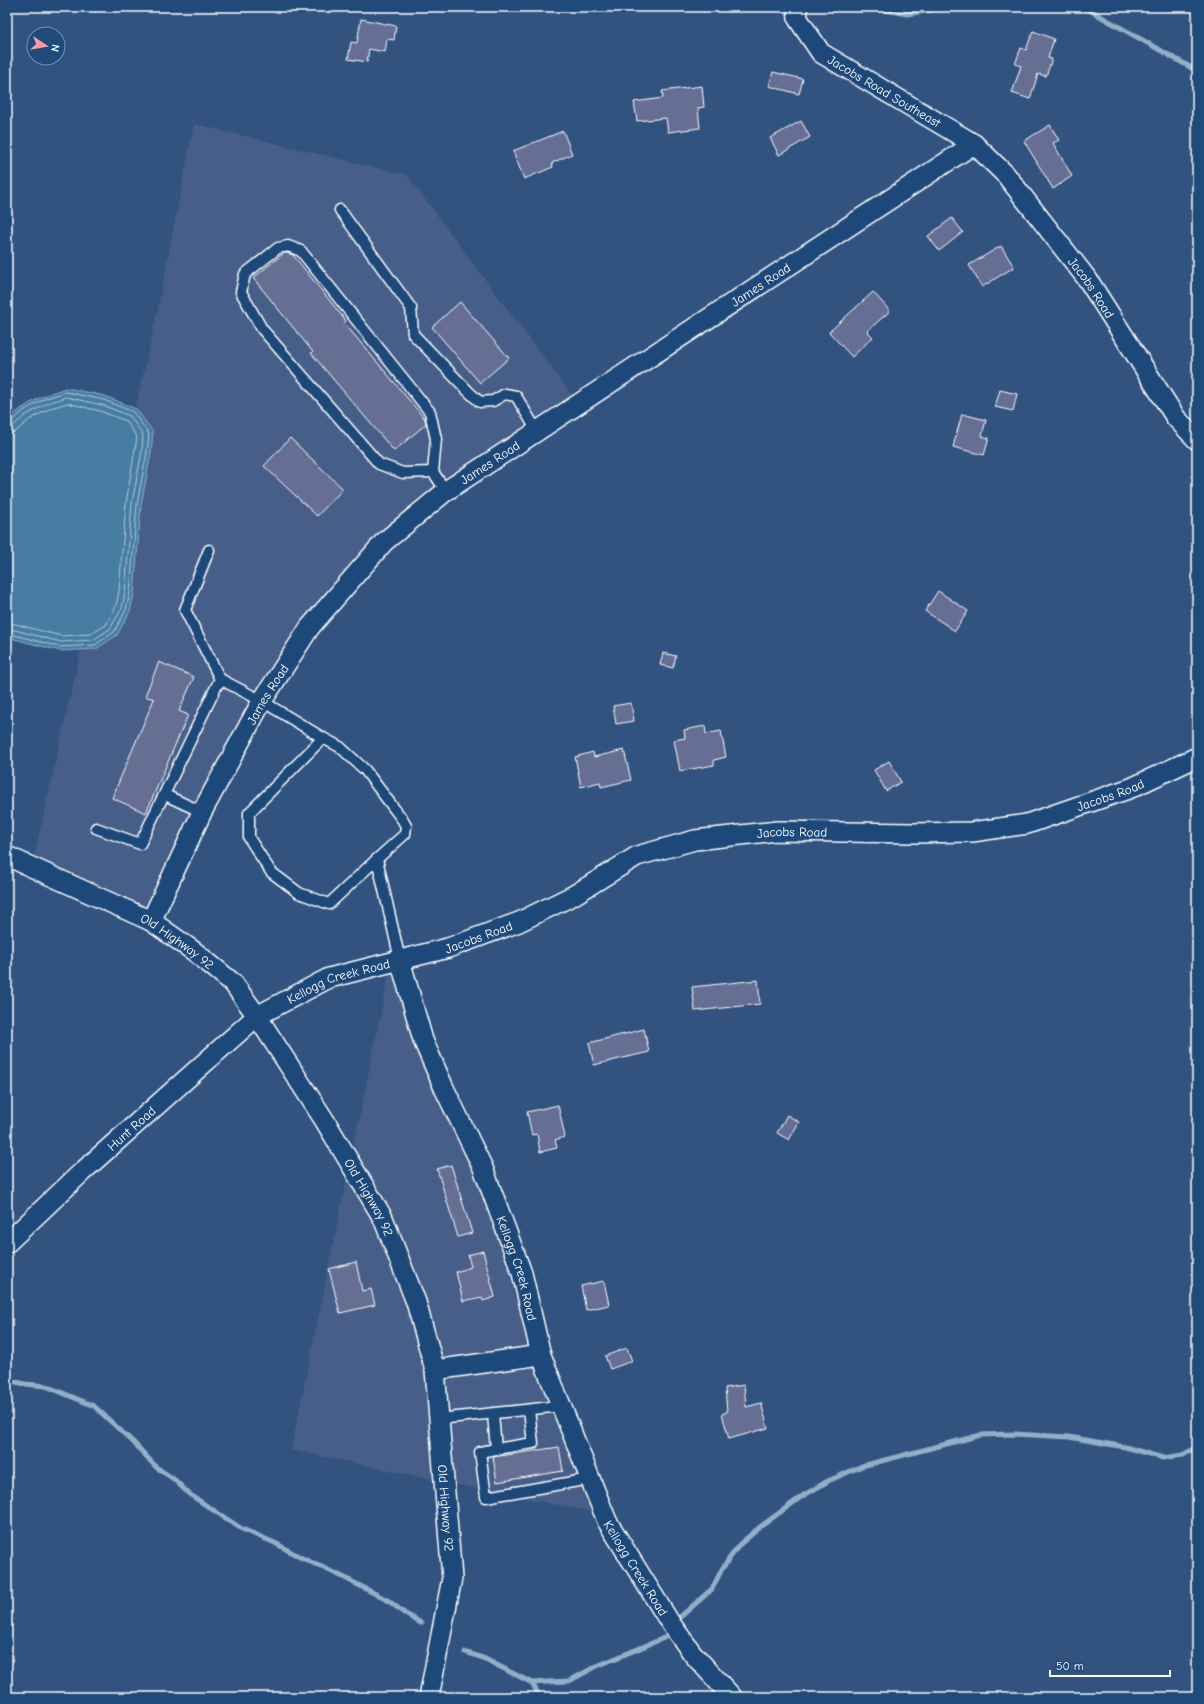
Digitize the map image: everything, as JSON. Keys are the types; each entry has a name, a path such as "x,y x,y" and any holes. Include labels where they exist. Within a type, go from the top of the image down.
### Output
{"street":[{"name":"Jacobs Road Southeast","path":"797,7 798,19 821,54 974,144"},
{"name":"James Road","path":"150,921 202,812 262,700 310,627 384,542 446,491 974,144"},
{"name":"Jacobs Road","path":"974,144 1006,175 1088,280 1176,418 1197,440"},
{"name":"Jacobs Road","path":"400,960 448,948 519,922 574,895 637,856 695,840 778,831 928,833 972,832 1027,824 1131,788 1197,757"},
{"name":"Old Highway 92","path":"7,856 150,921 195,952 233,983 325,1121 383,1218 416,1302 435,1370 452,1578 429,1697"},
{"name":"Kellogg Creek Road","path":"256,1016 329,978 400,960 423,1040 444,1088 483,1168 522,1273 541,1355 607,1521 671,1624 693,1654 732,1697"},
{"name":"Hunt Road","path":"7,1243 82,1172 256,1016"},
{"path":"435,1370 541,1355"}],"lane":[{"path":"340,210 411,308 413,334 480,402 493,402 505,394 516,396 537,431"},
{"path":"433,472 402,474 380,464 262,328 241,292 246,274 278,248 288,246 300,251 430,412 436,439 433,472 446,491"},
{"path":"209,550 185,610 220,679 262,700 340,747 366,770 406,826 405,834 329,904 299,893 271,872 249,838 249,813 323,738"},
{"path":"96,828 140,844 220,679"},
{"path":"165,795 202,812"},
{"path":"378,859 400,960"},
{"path":"439,1420 562,1406"},
{"path":"529,1410 533,1444 480,1452 486,1497 590,1479"},
{"path":"493,1414 496,1449"}],"shaded area":[{"path":"194,124 407,175 577,402 363,558 259,698 151,909 92,886 30,875 157,313"},
{"path":"393,954 611,1516 291,1450"}],"water":[{"path":"66,388 105,396 136,409 153,432 151,452 141,505 134,593 130,611 117,635 96,649 60,651 7,637 7,420 21,409 35,401"}],"building":[{"path":"361,19 396,26 394,40 387,39 385,52 369,49 367,62 348,59 351,42 357,43"},
{"path":"1033,31 1054,39 1048,58 1052,59 1046,76 1038,74 1030,99 1012,93 1021,66 1015,64 1021,48 1026,50"},
{"path":"773,72 803,79 799,94 769,86"},
{"path":"702,86 704,107 698,108 700,128 668,132 666,118 637,121 634,102 663,98 662,91"},
{"path":"801,121 810,137 779,155 770,138"},
{"path":"1050,125 1059,140 1053,143 1072,176 1053,189 1024,141"},
{"path":"563,131 572,154 552,163 553,167 524,179 513,151"},
{"path":"952,218 963,232 939,251 928,236"},
{"path":"1001,246 1014,267 982,287 969,265"},
{"path":"284,253 293,255 346,321 344,323 425,419 426,424 394,451 311,353 313,352 253,278"},
{"path":"873,292 890,311 867,331 873,337 852,357 829,332"},
{"path":"460,302 509,358 480,383 432,327"},
{"path":"1000,390 1017,394 1013,411 995,407"},
{"path":"962,414 986,420 982,436 989,438 984,455 953,447"},
{"path":"290,438 343,489 317,516 264,466"},
{"path":"938,591 968,611 955,631 925,611"},
{"path":"663,653 676,656 673,668 660,665"},
{"path":"159,662 194,677 179,711 188,715 146,813 112,798 154,699 145,696"},
{"path":"631,703 634,721 616,724 613,706"},
{"path":"705,726 706,734 721,731 726,757 714,760 714,765 680,771 674,740 685,738 684,730"},
{"path":"624,750 631,780 601,787 600,782 581,787 575,757 593,752 594,757"},
{"path":"889,761 901,782 886,791 874,770"},
{"path":"758,980 760,1004 695,1011 692,987"},
{"path":"644,1029 649,1052 594,1065 589,1043"},
{"path":"558,1105 565,1137 555,1140 557,1148 540,1152 537,1134 532,1135 527,1112"},
{"path":"787,1115 799,1122 789,1140 777,1133"},
{"path":"451,1165 472,1233 458,1237 437,1169"},
{"path":"483,1251 495,1297 483,1301 482,1297 463,1301 456,1272 471,1267 468,1255"},
{"path":"356,1262 362,1291 371,1289 375,1305 340,1313 329,1269"},
{"path":"604,1281 609,1305 586,1310 581,1286"},
{"path":"627,1348 632,1361 610,1369 605,1356"},
{"path":"744,1385 746,1407 761,1403 768,1428 729,1439 722,1414 727,1412 725,1388"},
{"path":"559,1447 563,1471 497,1482 493,1457"}],"waterway":[{"path":"870,7 907,14 950,7"},
{"path":"1084,7 1197,71"},
{"path":"7,1380 25,1384 46,1386 94,1406 133,1442 156,1467 175,1480 189,1494 242,1529 275,1543 389,1601 404,1613 421,1623"},
{"path":"679,1618 712,1589 722,1569 739,1545 760,1527 801,1497 828,1481 862,1466 981,1435 1014,1434 1069,1437 1125,1447 1163,1458 1183,1455 1197,1447"},
{"path":"465,1652 483,1658 532,1683 569,1681 597,1666 664,1638"},
{"path":"532,1683 540,1697"}]}
